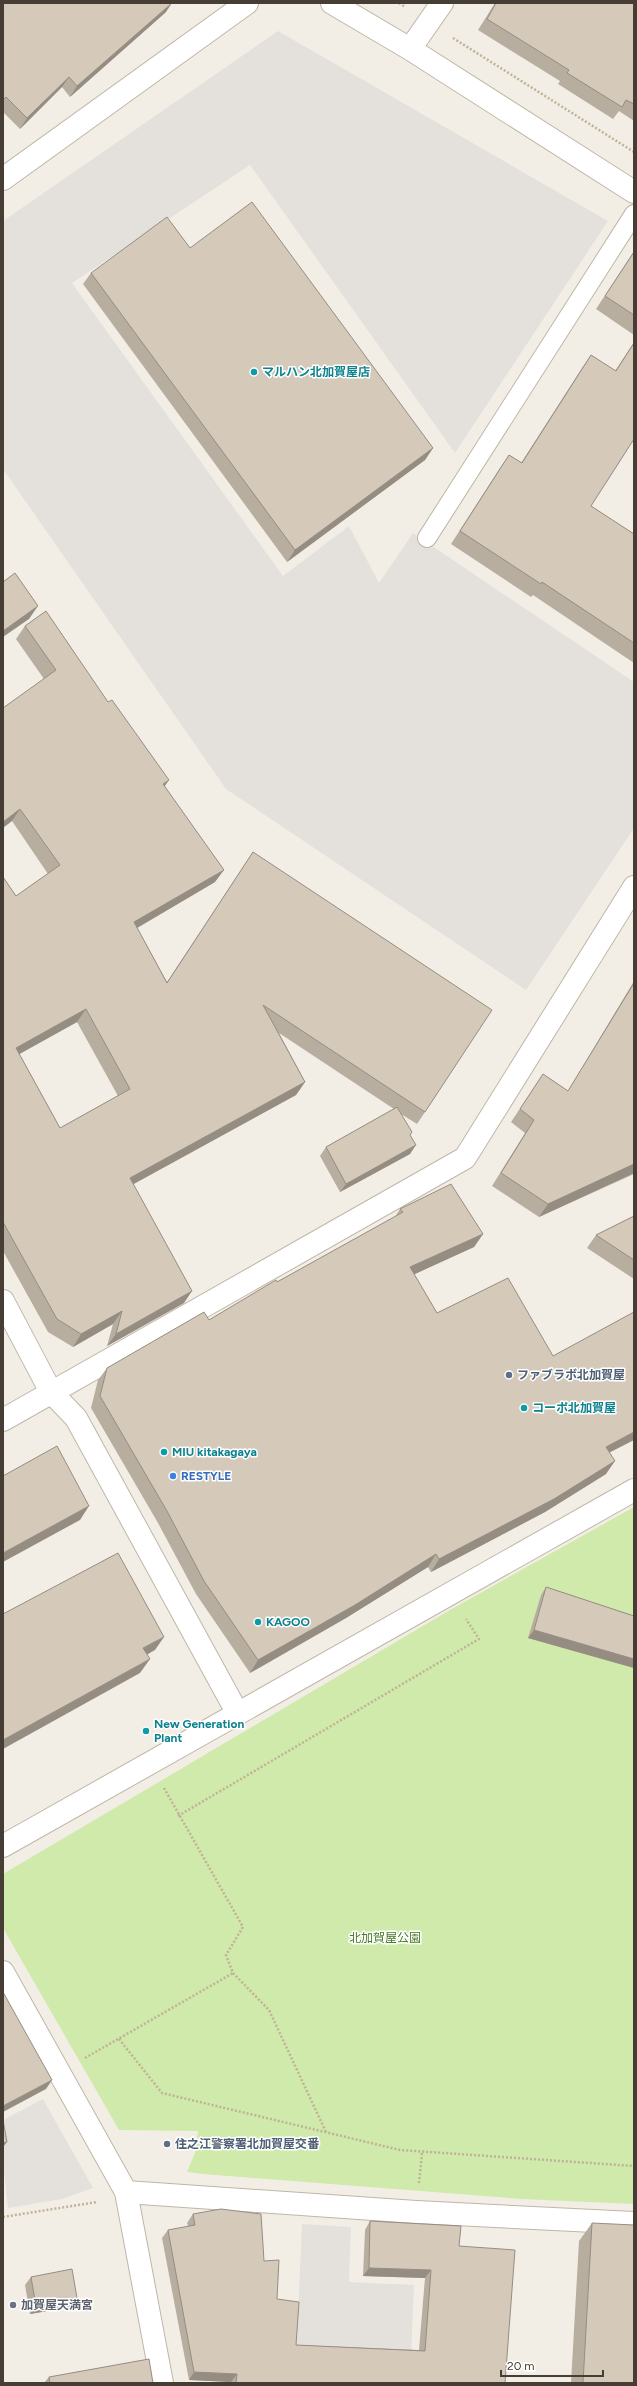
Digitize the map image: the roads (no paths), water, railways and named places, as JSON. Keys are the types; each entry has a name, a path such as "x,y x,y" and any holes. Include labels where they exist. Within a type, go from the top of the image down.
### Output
{"street":[{"path":"3,179 247,3"},
{"path":"332,3 410,49 634,192"},
{"path":"410,49 442,3"},
{"path":"3,1420 464,1158 634,887"},
{"path":"3,1301 51,1392 76,1418 238,1714"},
{"path":"3,1846 634,1490"},
{"path":"3,1972 127,2195 162,2383"},
{"path":"127,2195 634,2223"}],"lane":[{"path":"427,538 634,214"}],"place":[{"name":"マルハン北加賀屋店","path":"254,372"},
{"name":"ファブラボ北加賀屋","path":"509,1375"},
{"name":"コーポ北加賀屋","path":"524,1408"},
{"name":"MIU kitakagaya","path":"164,1452"},
{"name":"RESTYLE","path":"173,1476"},
{"name":"KAGOO","path":"258,1622"},
{"name":"New Generation Plant","path":"146,1731"},
{"name":"住之江警察署北加賀屋交番","path":"167,2144"},
{"name":"加賀屋天満宮","path":"13,2305"}],"park label":[{"name":"北加賀屋公園","path":"385,1938"}]}
